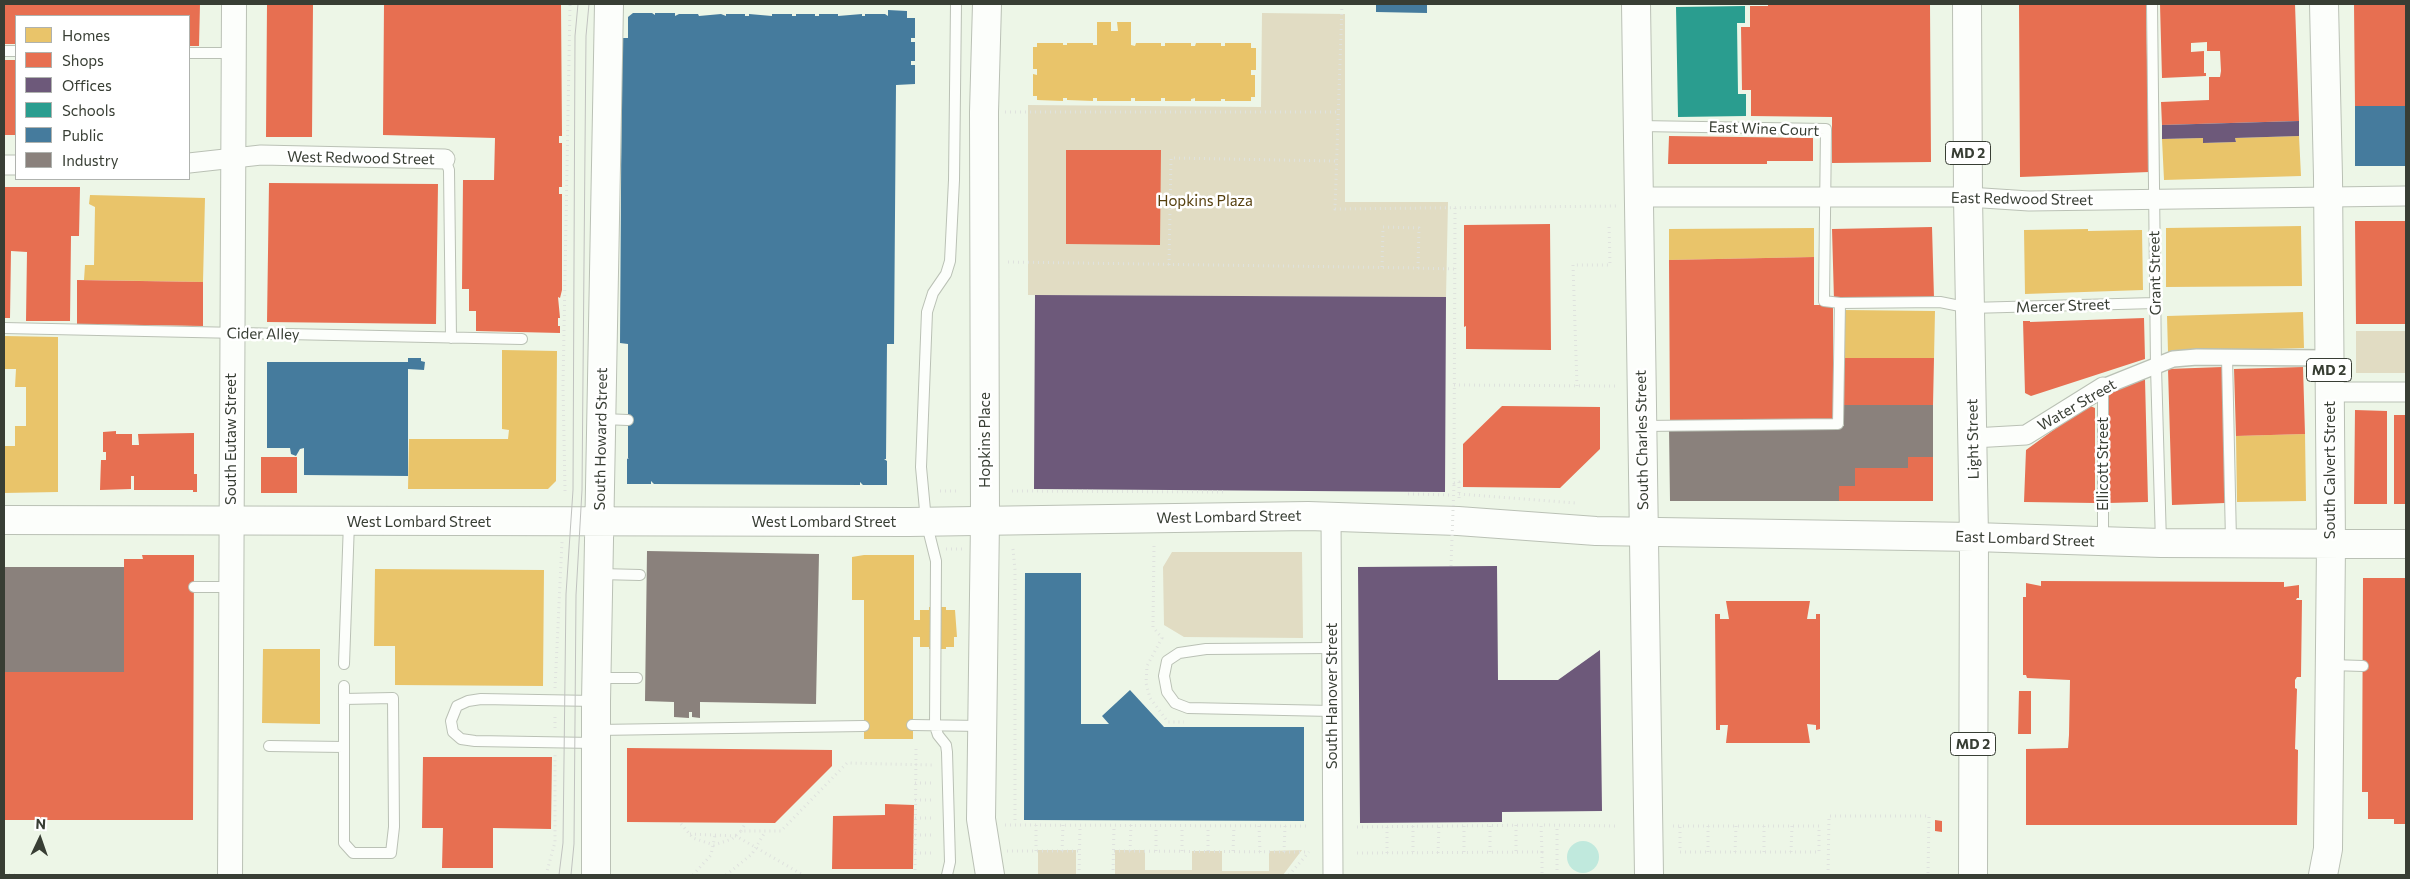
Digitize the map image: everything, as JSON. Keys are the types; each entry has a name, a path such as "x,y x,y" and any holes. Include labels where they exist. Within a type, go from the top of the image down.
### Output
{"main road":[{"name":"South Howard Street","path":"596,875 596,736 600,522 615,419 609,4"},
{"name":"Hopkins Place","path":"987,4 984,112 985,520 981,819 990,875"},
{"name":"South Charles Street","path":"1636,4 1649,875"},
{"name":"Light Street","path":"1967,4 1968,197 1974,537 1973,875"},
{"name":"South Calvert Street","path":"2323,875 2328,849 2331,544 2324,4"},
{"name":"West Lombard Street","path":"4,520 600,522 926,521 1331,516 1596,530 1643,530"},
{"name":"East Lombard Street","path":"1643,530 2161,543 2406,544"}],"street":[{"name":"South Eutaw Street","path":"230,875 234,4"},
{"name":"West Redwood Street","path":"190,163 233,160 261,155 445,159"},
{"name":"East Redwood Street","path":"1639,201 1824,197 1968,197 2029,201 2406,196"},
{"name":"Water Street","path":"1973,438 2026,435 2102,387 2173,359 2227,357 2329,358"},
{"path":"2330,392 2406,392"},
{"name":"South Hanover Street","path":"1331,516 1333,875"}],"lane":[{"path":"947,875 950,862 947,752 946,745 938,735 936,726 936,561 926,521 921,467 927,312 933,293 946,274 950,261 954,180 956,4"},
{"name":"Grant Street","path":"2152,4 2156,367 2161,543"},
{"path":"190,53 234,53"},
{"name":"East Wine Court","path":"1638,126 1826,129 1824,197"},
{"name":"West Redwood Street","path":"445,159 449,170 451,338"},
{"path":"1642,426 1838,424 1840,303 1824,301 1824,197"},
{"name":"Mercer Street","path":"1840,303 1940,302 1970,308 2155,303"},
{"name":"Cider Alley","path":"4,328 522,339"},
{"path":"2227,357 2231,544"},
{"name":"Ellicott Street","path":"2102,387 2103,541"},
{"path":"344,664 349,522"},
{"path":"599,574 640,576"},
{"path":"194,587 231,587"},
{"path":"1331,648 1206,649 1179,653 1167,660 1164,676 1167,692 1175,703 1188,708 1332,711"},
{"path":"2330,665 2363,666"},
{"path":"637,678 597,689 468,701 457,706 451,721 454,732 461,739 474,741 864,726"},
{"path":"344,686 344,699 344,843 353,854 392,853 394,827 393,698 344,699"},
{"path":"912,725 982,726"},
{"path":"269,746 344,747"}],"path":[{"path":"565,491 563,386 570,4"},
{"path":"1342,4 1335,210 1455,208 1639,201"},
{"path":"984,112 1337,112"},
{"path":"1169,265 1171,158 1336,161"},
{"path":"1452,566 1455,208"},
{"path":"1577,386 1573,265 1610,264 1609,223"},
{"path":"1382,267 1382,227 1392,227 1419,228 1418,268"},
{"path":"1008,262 1455,268"},
{"path":"566,290 572,291"},
{"path":"1454,385 1641,386"},
{"path":"1454,482 1459,482 1459,494 1576,503"},
{"path":"940,491 958,491"},
{"path":"1012,491 1229,492"},
{"path":"1154,546 1153,627 1162,638 1147,666 1146,683 1150,698 1168,722 1188,722"},
{"path":"941,550 971,549"},
{"path":"1013,549 1015,570 1015,824"},
{"path":"915,875 916,749"},
{"path":"741,831 781,831 847,764 932,765"},
{"path":"915,783 932,783"},
{"path":"915,800 932,800"},
{"path":"1828,875 1829,816 1928,816 1928,875"},
{"path":"915,818 932,818"},
{"path":"681,824 689,834 702,843 714,845 736,836 745,824"},
{"path":"1005,824 1309,826"},
{"path":"1036,825 1036,851"},
{"path":"1062,851 1063,825"},
{"path":"1079,875 1080,825"},
{"path":"1114,825 1114,875"},
{"path":"1130,851 1131,825"},
{"path":"1516,825 1516,852"},
{"path":"1541,825 1542,875"},
{"path":"1556,875 1557,825"},
{"path":"1156,826 1156,852"},
{"path":"1182,826 1182,851"},
{"path":"1208,826 1208,851"},
{"path":"1233,852 1234,826"},
{"path":"1259,826 1260,852"},
{"path":"1284,852 1285,826"},
{"path":"1387,826 1387,853"},
{"path":"1413,826 1413,852"},
{"path":"1438,852 1439,826"},
{"path":"1464,826 1464,852"},
{"path":"1490,826 1490,852"},
{"path":"1357,827 1620,826"},
{"path":"1673,826 1680,826 1708,826 1736,826 1764,826 1792,826 1819,826 1819,852 1680,852 1680,826"},
{"path":"1708,826 1708,852"},
{"path":"1735,852 1736,826"},
{"path":"1764,826 1764,852"},
{"path":"1791,852 1792,826"},
{"path":"726,875 746,860 756,849 765,832"},
{"path":"689,834 736,836 803,875"},
{"path":"693,875 708,860 714,845 715,835"},
{"path":"915,835 932,835"},
{"path":"1007,850 1079,851"},
{"path":"1114,852 1308,852 1289,875"},
{"path":"1357,853 1542,852"},
{"path":"915,853 932,853"},
{"path":"4,874 16,875"}],"green space":[{"name":"Hopkins Plaza","path":"1262,13 1345,14 1345,202 1448,202 1446,297 1028,295 1028,105 1261,107"},
{"path":"2356,331 2406,331 2406,373 2356,373"},
{"path":"1172,552 1302,552 1303,638 1184,637 1164,625 1163,567"},
{"path":"1038,850 1076,850 1076,875 1038,875"},
{"path":"1115,850 1145,850 1145,870 1192,870 1192,851 1222,851 1222,871 1269,871 1269,851 1302,850 1283,875 1115,875"}],"water":[{"path":"1583,841 1589,842 1594,846 1598,851 1598,863 1594,868 1589,872 1583,873 1577,872 1572,868 1568,863 1567,857 1568,851 1572,846 1577,842"}],"building: Homes":[{"path":"1097,22 1111,22 1111,31 1118,31 1117,22 1131,22 1131,45 1135,46 1136,43 1161,43 1161,46 1165,46 1165,43 1191,43 1191,46 1195,46 1196,43 1221,43 1221,46 1225,46 1225,43 1251,43 1251,48 1256,48 1256,70 1251,70 1251,75 1255,75 1255,97 1251,97 1251,101 1225,101 1225,99 1221,99 1221,101 1195,101 1195,98 1191,99 1191,101 1165,101 1165,98 1161,98 1161,101 1135,101 1135,98 1131,98 1131,101 1097,101 1097,98 1093,98 1093,101 1067,100 1067,98 1063,98 1063,101 1037,100 1037,96 1033,96 1033,74 1037,75 1037,69 1033,69 1033,47 1037,47 1037,43 1063,43 1063,45 1067,45 1067,43 1093,43 1093,45 1097,45"},
{"path":"2299,136 2301,176 2164,180 2162,139 2203,138 2203,143 2236,142 2235,138"},
{"path":"90,195 205,198 203,282 84,280 85,265 94,265 95,207 89,204"},
{"path":"2301,226 2302,286 2166,287 2166,228"},
{"path":"1814,228 1814,257 1669,260 1669,229"},
{"path":"2088,229 2088,231 2142,230 2143,290 2025,294 2024,230"},
{"path":"1844,310 1935,311 1934,358 1844,358"},
{"path":"2303,312 2304,348 2168,352 2167,316"},
{"path":"4,336 58,337 58,492 4,493 4,446 15,446 15,426 26,426 26,387 15,387 16,369 4,369"},
{"path":"502,350 557,351 556,481 548,489 408,489 409,439 508,439 509,430 502,429"},
{"path":"2305,434 2306,501 2237,502 2236,436"},
{"path":"864,555 914,555 914,620 920,620 920,610 929,610 929,607 946,607 946,610 955,610 957,637 954,637 954,647 929,649 929,647 920,647 920,637 913,637 913,739 864,739 864,600 852,600 852,557"},
{"path":"375,569 544,570 543,686 395,685 395,646 374,646"},
{"path":"263,649 320,649 320,724 262,723"}],"building: Shops":[{"path":"4,4 200,4 199,46 190,46 190,15 15,15 15,44 4,44"},
{"path":"267,4 313,4 312,137 266,137"},
{"path":"384,4 561,4 562,136 559,136 559,143 562,143 562,187 559,187 559,194 562,194 562,290 560,298 558,297 560,318 558,318 558,326 560,326 560,333 476,331 476,311 469,311 469,289 462,289 463,180 494,180 495,138 383,135"},
{"path":"1768,4 1930,4 1931,162 1832,163 1832,117 1751,116 1751,90 1742,90 1741,27 1750,27 1750,6 1768,6"},
{"path":"2019,4 2146,4 2149,172 2020,177"},
{"path":"2160,4 2295,4 2299,121 2162,125 2161,102 2209,100 2209,77 2220,77 2221,71 2220,51 2207,51 2207,42 2191,43 2191,52 2204,51 2204,73 2206,73 2206,76 2162,78"},
{"path":"2354,4 2406,4 2406,106 2355,106"},
{"path":"4,60 15,60 15,135 4,135"},
{"path":"1669,136 1813,138 1813,161 1767,161 1767,164 1668,164"},
{"path":"1066,150 1161,150 1160,245 1066,244"},
{"path":"269,183 438,184 436,324 267,322"},
{"path":"4,187 80,187 79,236 71,236 70,321 26,321 27,252 11,251 10,318 4,318"},
{"path":"2355,221 2406,221 2406,324 2356,324"},
{"path":"1550,224 1551,350 1466,349 1466,326 1464,327 1464,225"},
{"path":"1932,227 1934,298 1834,300 1832,229"},
{"path":"1814,257 1814,305 1833,305 1833,421 1670,421 1669,260"},
{"path":"77,280 203,282 203,326 77,324"},
{"path":"2144,318 2145,359 2031,396 2025,393 2023,321"},
{"path":"1844,358 1934,358 1933,405 1844,405"},
{"path":"2222,367 2225,503 2172,505 2168,369"},
{"path":"2303,367 2305,434 2236,436 2234,369"},
{"path":"2145,379 2148,502 2108,503 2106,389"},
{"path":"2088,405 2095,408 2095,503 2024,502 2026,450"},
{"path":"1502,406 1600,407 1600,449 1560,488 1463,487 1463,444"},
{"path":"2355,410 2387,411 2387,504 2354,504"},
{"path":"2394,415 2406,415 2406,504 2394,504"},
{"path":"116,431 116,434 132,434 132,445 139,445 138,434 194,433 194,474 197,474 197,492 193,492 193,490 134,490 134,476 131,476 131,489 100,490 101,460 106,460 106,452 103,452 103,432"},
{"path":"261,457 297,457 297,493 261,493"},
{"path":"1908,457 1933,457 1933,501 1839,501 1839,486 1855,486 1855,468 1908,468"},
{"path":"142,555 194,555 193,820 4,820 4,672 124,672 124,559 143,559"},
{"path":"2363,578 2406,578 2406,824 2394,824 2394,819 2368,819 2368,792 2362,792"},
{"path":"2041,581 2284,582 2284,587 2299,585 2299,598 2296,600 2302,600 2301,677 2297,677 2295,680 2295,688 2297,689 2295,749 2298,750 2297,825 2026,825 2026,749 2068,748 2069,735 2070,680 2027,678 2026,675 2023,675 2023,597 2026,597 2026,583 2041,586"},
{"path":"1726,601 1810,601 1807,619 1816,619 1816,614 1820,614 1820,729 1816,730 1816,725 1807,724 1810,743 1726,743 1728,725 1720,725 1720,730 1716,730 1715,614 1720,614 1720,619 1729,619"},
{"path":"2019,691 2031,691 2031,734 2018,734"},
{"path":"627,748 832,750 832,766 775,823 627,822"},
{"path":"423,757 552,757 551,829 493,828 493,868 442,868 443,828 422,828"},
{"path":"885,804 914,805 913,869 832,869 833,816 885,815"},
{"path":"1935,820 1942,821 1942,832 1935,831"}],"building: Offices":[{"path":"2299,121 2299,136 2235,138 2236,142 2203,143 2203,138 2162,139 2162,125"},
{"path":"1035,295 1446,297 1445,492 1034,489"},
{"path":"1497,566 1498,680 1558,680 1600,650 1602,811 1502,812 1502,822 1360,823 1358,567"}],"building: Schools":[{"path":"1745,6 1745,23 1737,23 1738,94 1746,94 1746,116 1678,117 1676,7"}],"building: Public":[{"path":"1376,4 1427,4 1427,13 1376,12"},
{"path":"888,10 907,11 907,18 915,18 915,38 911,38 911,42 915,42 915,61 911,61 911,65 915,65 915,84 896,85 894,344 887,344 886,459 884,459 887,461 887,485 863,485 860,482 860,485 654,484 651,481 651,484 627,484 627,459 629,458 628,344 620,343 622,38 628,38 628,17 633,13 652,13 655,15 655,13 675,13 675,16 679,14 698,14 699,16 745,14 745,16 749,16 749,14 772,16 772,14 792,14 792,16 796,16 796,14 815,14 815,16 819,16 819,14 838,14 838,16 862,14 862,16 865,16 865,14 885,14 888,16"},
{"path":"2355,106 2406,106 2406,166 2355,166"},
{"path":"408,358 421,358 421,361 425,362 424,370 408,369 408,476 304,475 304,448 300,449 296,456 291,454 290,448 267,448 267,362 408,362"},
{"path":"1025,573 1081,573 1081,724 1109,724 1102,716 1130,690 1164,727 1304,727 1304,821 1024,820"}],"building: Industry":[{"path":"1844,405 1933,405 1933,457 1908,457 1908,468 1855,468 1855,486 1839,486 1839,501 1670,501 1669,427 1844,426"},
{"path":"647,551 819,554 816,704 700,702 700,718 692,717 692,712 689,712 689,718 674,717 674,702 645,701"},
{"path":"4,567 124,567 124,672 4,672"}],"tram line":[{"path":"559,875 563,843 566,594 573,490 575,36 578,4"},
{"path":"571,875 574,844 576,595 582,490 586,36 589,4"}]}
